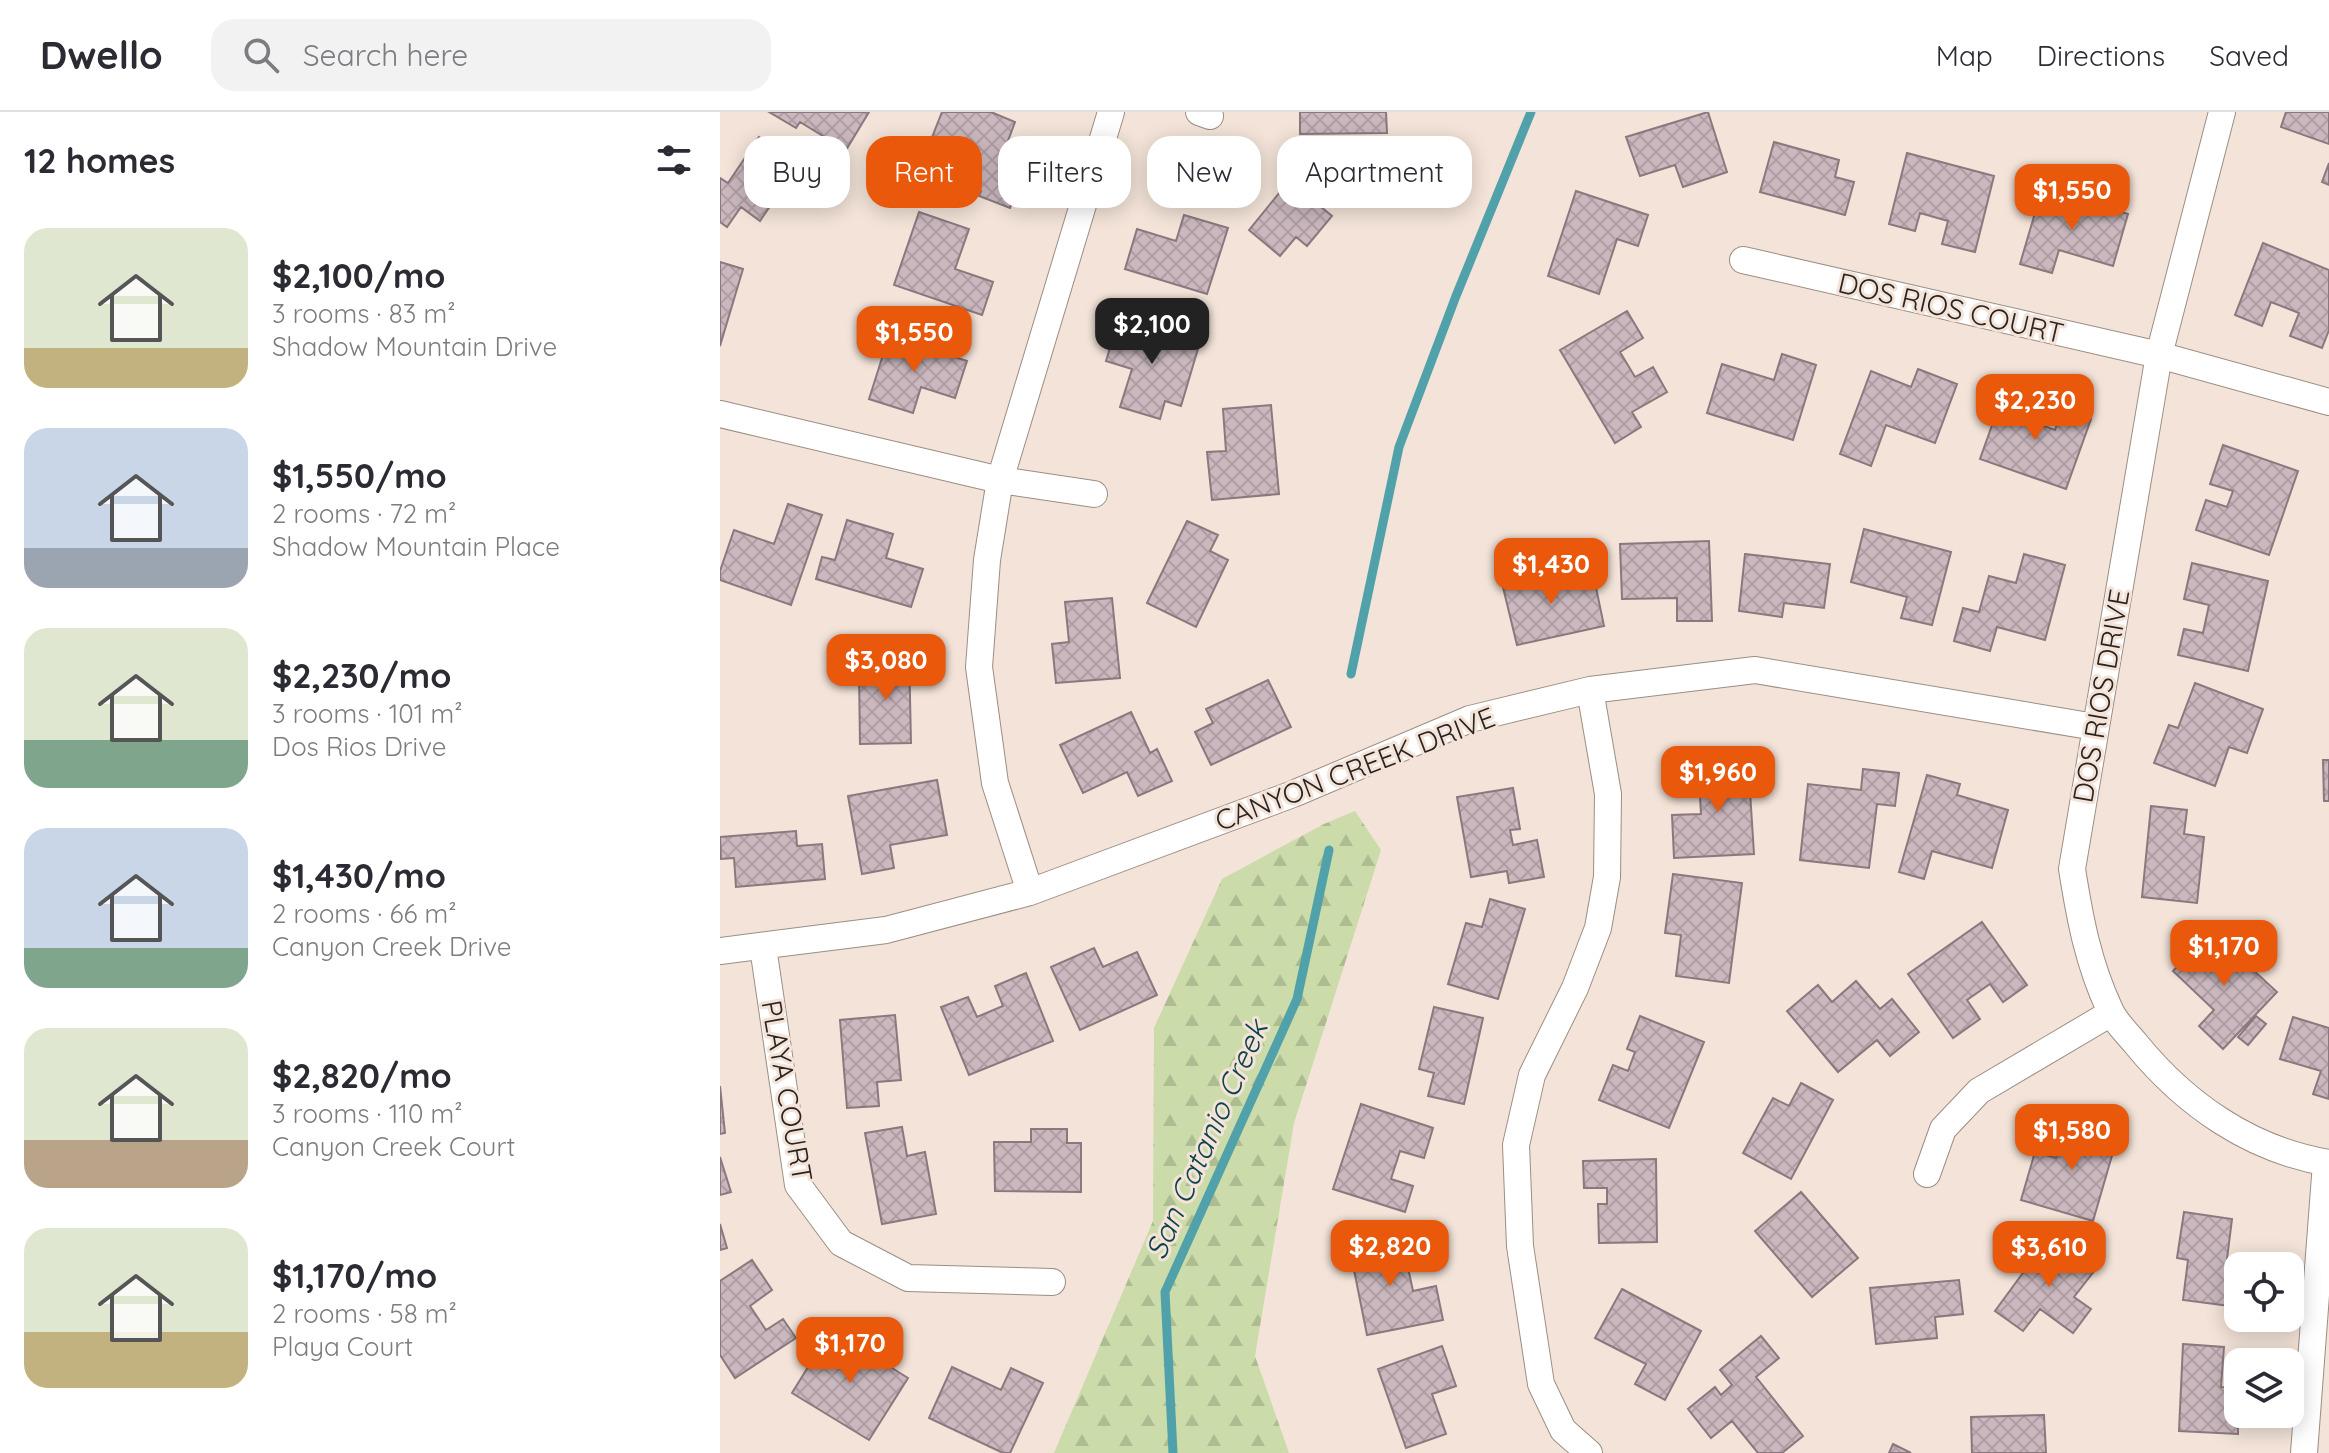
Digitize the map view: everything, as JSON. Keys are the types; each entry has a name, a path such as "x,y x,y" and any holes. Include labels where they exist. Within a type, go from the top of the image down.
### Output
{"street":[{"path":"1030,892 995,783 979,667 987,560 1000,480 1111,112"},
{"name":"DOS RIOS DRIVE","path":"2222,112 2159,355 2072,869 2084,941 2111,1013 2162,1076 2216,1120 2268,1146 2327,1163"},
{"name":"DOS RIOS COURT","path":"1743,260 2159,355 2329,402"},
{"path":"720,414 1000,480 1094,494"},
{"name":"CANYON CREEK DRIVE","path":"720,951 886,930 1030,892 1293,794 1470,719 1590,690 1755,670 2095,727"},
{"path":"1589,1453 1563,1430 1541,1384 1520,1246 1516,1145 1532,1075 1575,988 1598,928 1607,877 1608,794 1590,690"},
{"name":"PLAYA COURT","path":"763,947 798,1185 841,1243 908,1278 1052,1282"},
{"path":"1927,1174 1943,1129 1979,1091 2111,1013"},
{"path":"2304,1453 2327,1163"}],"green space":[{"path":"1355,811 1381,850 1294,1123 1255,1356 1289,1453 1054,1453 1153,1221 1154,1028 1222,879 1324,824"}],"building":[{"path":"769,112 869,112 850,143 850,136 823,136 800,122 796,128"},
{"path":"942,112 991,112 1015,122 1010,136 998,136 998,203 982,197 982,136 933,136"},
{"path":"1300,112 1386,112 1387,133 1300,134"},
{"path":"1708,112 1727,172 1683,187 1675,165 1640,176 1626,137"},
{"path":"2286,112 2329,112 2329,144 2281,127"},
{"path":"1774,142 1839,160 1835,177 1854,182 1845,215 1760,192"},
{"path":"1907,153 1994,176 1975,252 1942,244 1948,221 1920,213 1915,231 1889,224"},
{"path":"744,159 744,208 769,208 760,221 741,207 727,227 720,222 720,178 728,183"},
{"path":"2329,163 2329,185 2322,182"},
{"path":"2042,189 2128,214 2113,266 2059,250 2052,273 2020,264"},
{"path":"1576,191 1648,215 1638,246 1617,239 1599,294 1548,276"},
{"path":"1277,196 1277,208 1322,208 1332,216 1307,246 1296,237 1280,256 1249,230"},
{"path":"919,212 969,229 955,269 993,282 982,315 894,285"},
{"path":"1184,215 1228,228 1207,294 1125,269 1137,229 1176,241"},
{"path":"2263,243 2329,270 2329,330 2322,348 2290,336 2299,313 2271,302 2262,326 2235,315"},
{"path":"720,262 743,269 720,346"},
{"path":"1627,311 1643,338 1620,352 1635,377 1653,367 1667,392 1632,412 1641,427 1615,443 1560,350"},
{"path":"1119,318 1200,342 1181,406 1165,401 1160,419 1120,407 1132,369 1106,361"},
{"path":"889,336 967,361 955,398 921,387 913,413 869,399"},
{"path":"1782,354 1816,365 1793,440 1707,413 1722,364 1774,380"},
{"path":"1918,369 1957,384 1935,443 1886,425 1871,466 1840,454 1871,371 1911,387"},
{"path":"2005,389 2035,399 2027,420 2055,430 2062,409 2091,419 2066,489 1980,459"},
{"path":"1271,405 1279,494 1212,500 1207,452 1226,451 1223,409"},
{"path":"2223,445 2298,471 2269,555 2196,530 2206,500 2227,507 2233,491 2210,484"},
{"path":"788,504 822,515 791,605 720,580 720,571 734,530 774,544"},
{"path":"847,520 893,534 886,558 923,569 911,607 816,579 822,557 835,560"},
{"path":"1187,521 1218,535 1210,551 1228,560 1196,627 1147,603"},
{"path":"1864,529 1951,552 1932,625 1901,618 1907,597 1851,582"},
{"path":"1709,541 1712,621 1677,621 1677,598 1622,599 1620,544"},
{"path":"1745,554 1830,564 1824,608 1784,603 1782,617 1739,611"},
{"path":"2024,554 2065,565 2045,640 1997,627 1990,651 1954,641 1963,608 1979,612 1989,576 2016,583"},
{"path":"2192,563 2268,581 2248,671 2178,655 2184,629 2203,633 2209,605 2184,599"},
{"path":"1551,568 1553,577 1567,574 1569,583 1594,578 1604,626 1517,645 1501,579"},
{"path":"1112,598 1120,678 1056,683 1052,644 1069,642 1065,602"},
{"path":"882,652 909,652 911,743 860,744 859,674 882,673"},
{"path":"1268,680 1291,727 1211,765 1195,732 1213,723 1206,709"},
{"path":"2195,683 2263,709 2247,753 2229,747 2215,786 2154,763 2169,725 2178,728"},
{"path":"1131,712 1150,753 1157,749 1172,781 1138,796 1127,772 1083,793 1060,745"},
{"path":"1748,760 1754,854 1674,858 1672,815 1701,814 1698,762"},
{"path":"2323,760 2329,760 2329,801 2324,801"},
{"path":"1863,769 1899,773 1895,806 1877,804 1869,868 1800,860 1808,784 1861,790"},
{"path":"1927,775 1960,784 1957,795 2008,810 1992,868 1932,851 1924,879 1899,872"},
{"path":"937,780 947,835 890,845 894,868 862,874 848,796"},
{"path":"1513,788 1520,829 1510,830 1513,845 1537,840 1544,877 1509,883 1507,871 1471,877 1457,797"},
{"path":"2151,806 2187,810 2184,834 2204,837 2197,903 2142,897"},
{"path":"796,831 797,846 822,844 825,879 736,887 734,858 721,859 720,837"},
{"path":"1673,874 1742,883 1729,983 1676,976 1681,935 1665,933"},
{"path":"1490,899 1525,909 1498,999 1448,984 1466,923 1482,927"},
{"path":"1982,922 2027,985 2003,1002 1990,984 1967,1000 1980,1019 1953,1038 1908,974"},
{"path":"2211,931 2277,992 2223,1049 2199,1026 2214,1010 2173,971"},
{"path":"1094,948 1103,967 1137,952 1157,995 1080,1030 1051,967"},
{"path":"1026,973 1053,1041 969,1075 941,1007 968,997 977,1017 1003,1006 995,986"},
{"path":"1856,981 1880,1009 1892,999 1919,1032 1890,1056 1877,1040 1838,1072 1787,1011 1818,985 1832,1002"},
{"path":"1434,1007 1483,1018 1464,1104 1428,1096 1434,1073 1419,1069"},
{"path":"895,1015 901,1080 877,1082 879,1106 847,1108 840,1020"},
{"path":"1640,1016 1704,1042 1669,1128 1599,1100 1613,1065 1628,1071 1635,1052 1627,1049"},
{"path":"2256,1016 2266,1024 2248,1045 2238,1037"},
{"path":"2293,1017 2329,1028 2329,1099 2313,1094 2321,1071 2280,1059"},
{"path":"1801,1083 1833,1100 1791,1179 1743,1153 1773,1098 1789,1106"},
{"path":"720,1086 725,1133 720,1134"},
{"path":"1361,1104 1433,1128 1424,1158 1400,1151 1391,1179 1413,1186 1405,1212 1333,1189"},
{"path":"2067,1120 2118,1135 2093,1221 2021,1200 2035,1152 2056,1158"},
{"path":"902,1127 907,1156 925,1152 936,1214 882,1224 865,1133"},
{"path":"1031,1129 1067,1129 1067,1143 1081,1143 1081,1192 995,1191 994,1142 1031,1142"},
{"path":"720,1157 731,1192 720,1195"},
{"path":"1656,1159 1657,1242 1599,1243 1598,1204 1607,1204 1607,1188 1584,1188 1583,1161"},
{"path":"1801,1192 1858,1258 1812,1297 1755,1231"},
{"path":"2184,1212 2232,1219 2228,1252 2224,1252 2224,1305 2183,1300 2188,1260 2177,1258"},
{"path":"720,1224 727,1248 720,1250"},
{"path":"1401,1235 1413,1291 1436,1286 1443,1320 1367,1335 1349,1245"},
{"path":"2050,1236 2095,1270 2074,1297 2091,1309 2073,1333 2040,1309 2023,1331 1995,1311"},
{"path":"752,1260 772,1290 750,1306 766,1330 783,1319 796,1338 735,1378 720,1355 720,1281"},
{"path":"1959,1280 1963,1314 1935,1317 1937,1338 1876,1344 1870,1288"},
{"path":"1622,1289 1701,1331 1665,1400 1635,1384 1646,1364 1595,1338"},
{"path":"831,1330 908,1378 869,1440 792,1393"},
{"path":"1761,1336 1779,1358 1756,1377 1803,1436 1782,1453 1758,1453 1732,1421 1711,1438 1688,1409 1715,1387 1721,1395 1732,1385 1720,1370"},
{"path":"2183,1344 2224,1347 2221,1387 2224,1387 2224,1428 2238,1428 2238,1434 2179,1431"},
{"path":"1442,1346 1456,1386 1432,1394 1446,1434 1406,1448 1378,1369"},
{"path":"952,1367 1001,1390 1011,1368 1043,1383 1010,1453 1003,1453 929,1418"},
{"path":"2044,1415 2046,1453 1972,1453 1971,1417"},
{"path":"1893,1444 1911,1453 1889,1453"}],"waterway":[{"name":"San Catanio Creek","path":"1351,674 1399,447 1531,112"},
{"name":"San Catanio Creek","path":"1173,1453 1165,1292 1297,999 1329,850"}]}
